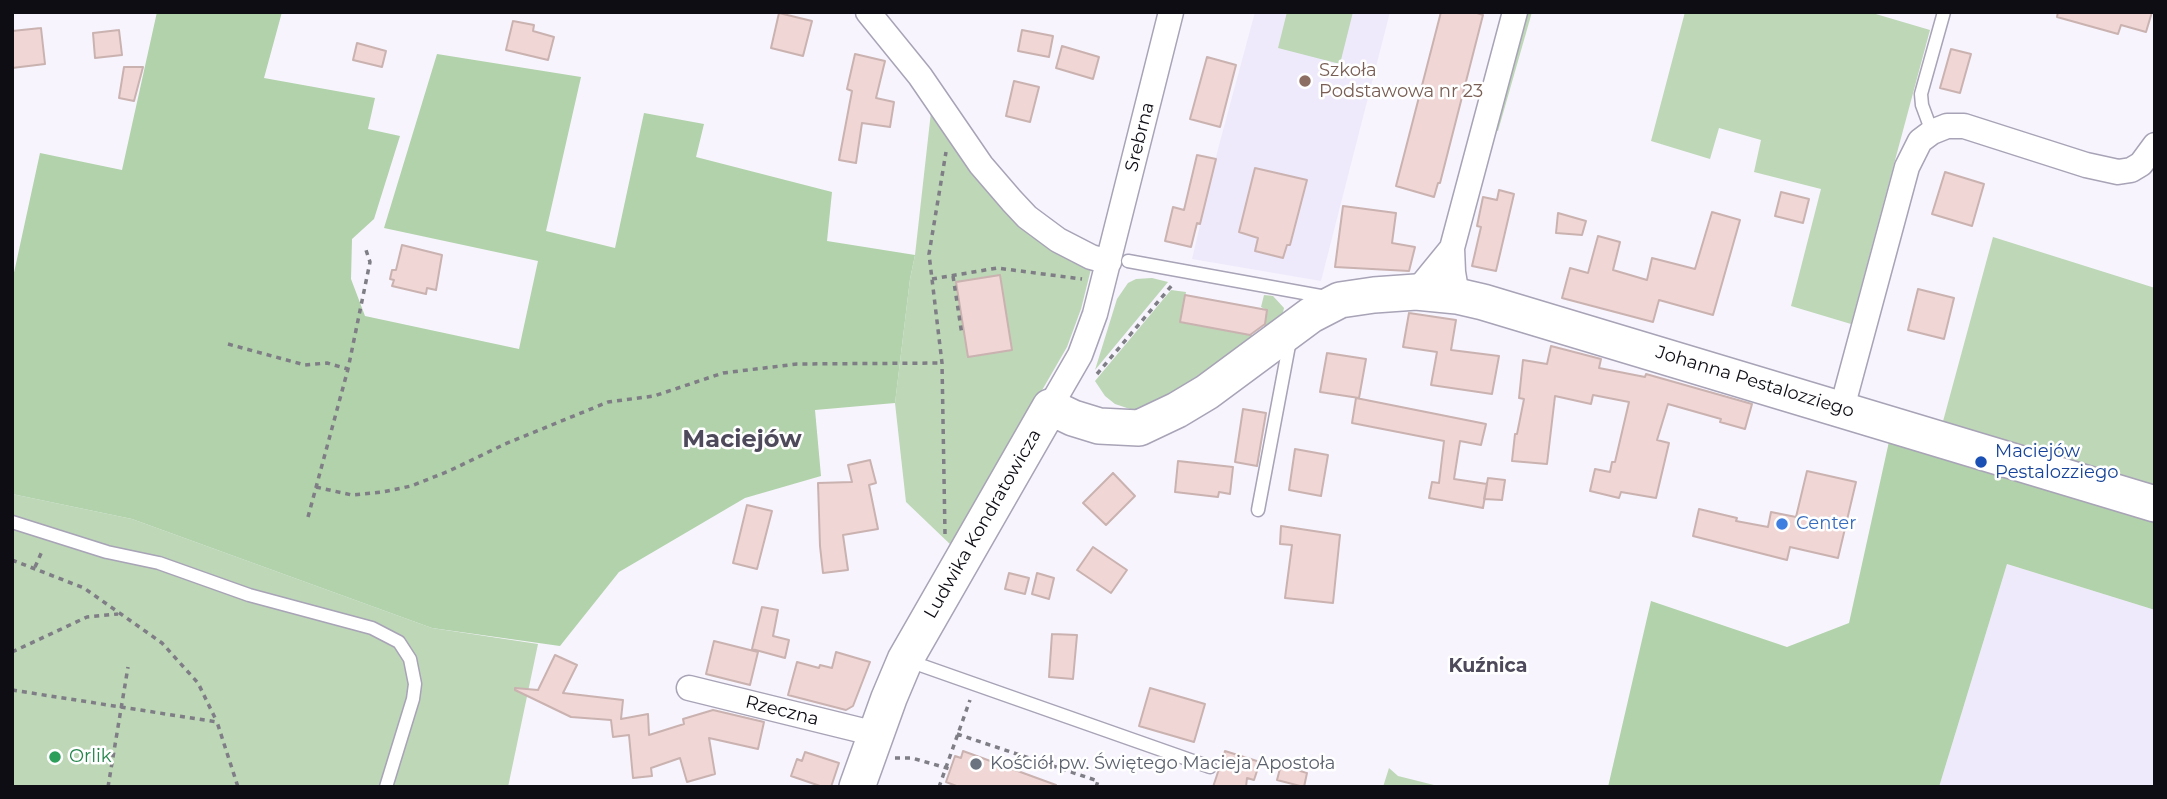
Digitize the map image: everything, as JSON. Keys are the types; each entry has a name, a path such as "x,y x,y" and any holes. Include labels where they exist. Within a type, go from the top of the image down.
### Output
{"street":[{"path":"868,12 920,76 981,165 1027,217 1067,245 1091,257 1119,262"},
{"name":"Srebrna","path":"1119,262 1171,12"},
{"path":"1457,296 1451,248 1515,12"},
{"path":"1842,408 1907,167 1920,141 1947,127 1964,126 2086,165 2118,172 2131,170 2141,164 2155,145"},
{"path":"1416,292 1451,248"},
{"name":"Ludwika Kondratowicza","path":"857,787 883,745 905,660 1084,346 1119,262"},
{"name":"Johanna Pestalozziego","path":"1050,407 1087,423 1124,429 1148,425 1198,398 1321,309 1350,298 1416,292 1457,296 1577,329 2155,503"},
{"name":"Rzeczna","path":"689,688 883,745"}],"lane":[{"path":"1933,132 1921,94 1944,12"},
{"name":"Johanna Pestalozziego","path":"1119,262 1308,295 1350,298"},
{"path":"1258,510 1292,330"},
{"path":"12,522 107,552 159,563 249,595 373,628 399,642 410,660 415,684 413,699 386,787"},
{"path":"905,660 1210,767"}],"path":[{"path":"946,542 942,363 929,254 951,122"},
{"path":"308,517 348,369 370,262 365,247"},
{"path":"932,279 996,268 1091,280"},
{"path":"953,275 962,335"},
{"path":"1092,380 1174,282"},
{"path":"228,344 305,365 327,363 348,369"},
{"path":"316,487 352,495 383,492 411,485 608,402 654,396 723,373 797,364 942,363"},
{"path":"12,560 85,588 162,643 198,683 217,722 238,787"},
{"path":"12,652 87,617 119,614"},
{"path":"108,787 128,667"},
{"path":"939,787 948,769 957,734 975,686"},
{"path":"12,690 217,722"},
{"path":"957,734 1098,781 1096,787"},
{"path":"883,745 912,758 948,769"},
{"path":"906,754 912,758"}],"shaded area":[{"name":"Szkoła Podstawowa nr 23","path":"1255,12 1390,12 1321,281 1192,259"},
{"path":"2007,564 2155,610 2155,787 1939,787"}],"green space":[{"path":"157,12 282,12 264,78 375,98 368,129 400,136 374,219 352,239 351,279 365,316 519,349 538,261 384,228 437,54 581,77 546,231 615,248 644,113 704,124 696,157 832,192 827,241 915,255 895,403 815,410 821,476 745,498 619,572 560,646 432,628 132,519 12,494 12,282 40,153 122,170"},
{"path":"1287,12 1353,12 1340,64 1278,48"},
{"path":"1523,12 1532,12 1498,131 1493,130"},
{"path":"1685,12 1869,12 1930,30 1851,324 1791,306 1821,189 1754,172 1761,140 1719,128 1710,159 1651,141"},
{"path":"931,112 1092,265 1081,309 1067,347 952,546 906,502 895,403"},
{"path":"1993,237 2155,288 2155,489 1942,425"},
{"path":"1152,278 1168,282 1095,370 1117,299 1128,283 1136,279"},
{"path":"1171,290 1186,292 1181,322 1262,337 1267,310 1261,307 1264,295 1273,296 1284,308 1280,325 1230,364 1178,398 1175,393 1133,410 1115,404 1105,396 1095,381"},
{"path":"1890,437 2155,520 2155,610 2007,564 1939,787 1608,787 1651,601 1787,647 1849,623"},
{"path":"12,494 132,519 432,628 538,644 508,787 12,787"},
{"path":"1389,768 1398,776 1442,787 1383,787"}],"building":[{"path":"1441,12 1474,12 1483,15 1440,183 1434,197 1396,186"},
{"path":"2058,12 2152,12 2146,32 2121,25 2118,34 2057,17"},
{"path":"779,13 812,21 803,56 771,48"},
{"path":"513,21 534,25 533,31 554,37 548,60 506,50"},
{"path":"41,28 45,64 12,68 12,31"},
{"path":"119,30 122,55 95,58 93,33"},
{"path":"1022,30 1053,36 1049,57 1018,51"},
{"path":"357,43 386,51 382,67 353,60"},
{"path":"1062,46 1099,57 1093,79 1056,68"},
{"path":"1951,49 1971,54 1960,93 1940,88"},
{"path":"855,54 885,61 876,98 894,102 890,127 862,123 856,163 839,160 852,91 847,89"},
{"path":"1207,57 1236,65 1220,127 1190,119"},
{"path":"124,67 143,67 134,101 119,98"},
{"path":"1014,81 1039,87 1030,122 1006,116"},
{"path":"1197,155 1216,159 1200,224 1197,223 1191,247 1165,241 1173,207 1184,210"},
{"path":"1255,168 1307,180 1290,245 1287,245 1283,258 1255,251 1258,238 1239,232"},
{"path":"1945,172 1984,184 1972,226 1932,214"},
{"path":"1499,190 1514,194 1496,271 1472,266 1481,227 1477,226 1483,197 1497,200"},
{"path":"1781,192 1809,199 1803,223 1775,216"},
{"path":"1343,206 1396,213 1392,243 1415,247 1409,271 1335,267"},
{"path":"1712,212 1740,220 1713,315 1659,300 1653,322 1562,298 1570,268 1588,273 1598,236 1620,242 1613,270 1647,280 1652,258 1695,269"},
{"path":"1558,213 1586,221 1582,235 1556,233"},
{"path":"402,245 442,255 436,290 427,288 426,294 392,286 392,270 396,270"},
{"path":"1000,275 1012,350 968,357 956,282"},
{"path":"1918,289 1954,298 1944,339 1908,330"},
{"path":"1185,295 1267,310 1265,324 1250,335 1180,322"},
{"path":"1409,313 1456,320 1451,350 1499,356 1492,394 1431,385 1437,352 1403,347"},
{"path":"1551,346 1601,359 1599,368 1645,377 1646,374 1752,404 1745,429 1668,404 1657,440 1669,443 1656,498 1621,492 1619,498 1590,491 1595,469 1610,472 1612,462 1615,462 1629,402 1593,395 1591,404 1555,396 1547,464 1512,461 1515,434 1524,399 1519,398 1523,360 1547,364"},
{"path":"1327,353 1366,359 1359,398 1320,392"},
{"path":"1356,398 1486,424 1481,445 1460,441 1454,479 1487,484 1483,508 1429,498 1432,482 1439,483 1444,441 1352,423"},
{"path":"1243,409 1266,413 1257,466 1235,462"},
{"path":"1295,449 1328,455 1321,496 1289,490"},
{"path":"870,460 876,483 869,485 878,529 843,535 848,570 823,573 818,483 852,482 848,465"},
{"path":"1178,461 1233,467 1230,494 1219,492 1218,497 1175,492"},
{"path":"1807,471 1856,482 1838,558 1790,547 1787,560 1693,536 1699,509 1737,518 1736,521 1768,527 1771,512 1796,517"},
{"path":"1113,473 1135,496 1106,525 1083,503"},
{"path":"1488,478 1505,480 1502,500 1484,499"},
{"path":"747,505 772,511 757,569 733,563"},
{"path":"1281,526 1340,535 1333,603 1285,598 1292,545 1280,544"},
{"path":"1093,547 1127,570 1111,593 1077,570"},
{"path":"1009,573 1029,578 1025,594 1005,589"},
{"path":"1037,573 1054,578 1049,599 1032,594"},
{"path":"762,607 778,610 773,636 789,640 785,658 752,649"},
{"path":"1052,634 1077,635 1073,679 1049,677"},
{"path":"714,641 758,652 750,685 706,674"},
{"path":"836,652 870,662 853,706 846,710 788,695 797,662 819,668 820,665 832,668"},
{"path":"555,655 577,665 563,693 623,700 621,719 648,714 649,735 684,724 683,719 713,710 764,722 758,749 709,738 715,774 687,782 680,758 651,768 652,776 633,778 629,735 613,737 611,720 571,717 515,690 538,690"},
{"path":"1150,688 1205,704 1194,742 1139,726"},
{"name":"Kościół pw. Świętego Macieja Apostoła","path":"963,751 1056,787 959,787 946,782 955,756 961,758"},
{"path":"1225,751 1260,762 1254,780 1247,778 1246,787 1213,787"},
{"path":"805,752 839,763 831,787 823,787 791,776 797,759 802,761"},
{"path":"1281,765 1307,773 1304,787 1277,780"}],"place":[{"name":"Szkoła Podstawowa nr 23","path":"1305,81"},
{"name":"Maciejów Pestalozziego","path":"1981,462"},
{"name":"Center","path":"1782,524"},
{"name":"Orlik","path":"55,757"},
{"name":"Kościół pw. Świętego Macieja Apostoła","path":"976,764"}],"district":[{"name":"Maciejów","path":"742,440"},
{"name":"Kuźnica","path":"1488,666"}]}
